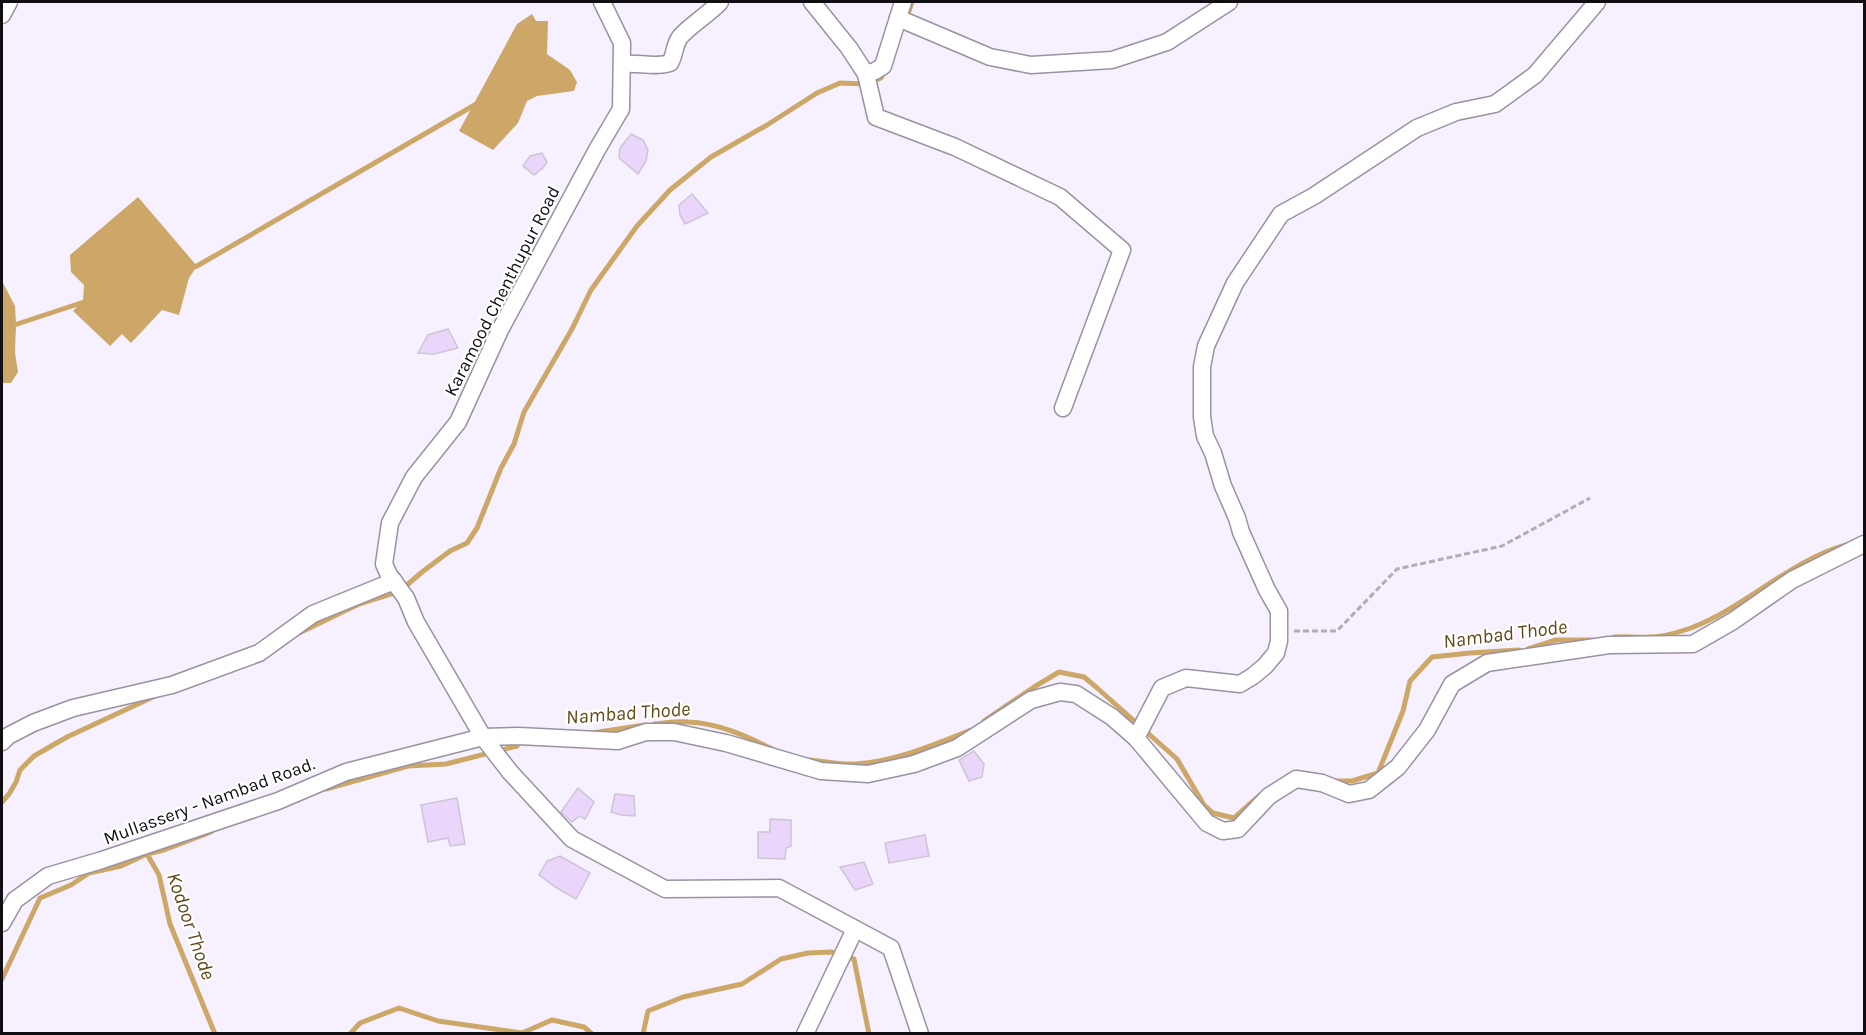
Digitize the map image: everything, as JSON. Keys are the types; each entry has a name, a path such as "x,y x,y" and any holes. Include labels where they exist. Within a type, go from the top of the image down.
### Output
{"street":[{"path":"2,15 9,2"},
{"name":"Karamood Chenthupur Road","path":"602,2 622,43 621,109 500,330 458,422 414,477 390,523 384,564 406,598 416,622 486,741 510,772 572,839 665,889 779,888 891,948 920,1034"},
{"path":"622,64 664,65 670,63 681,35 720,2"},
{"path":"812,2 831,23 866,74 876,117 955,147 1060,197 1122,250 1062,408"},
{"path":"866,74 883,66 903,2"},
{"path":"898,18 990,57 1031,65 1112,60 1167,42 1229,2"},
{"path":"1136,738 1162,688 1186,678 1239,684 1257,674 1276,653 1280,630 1279,611 1241,532 1205,436 1202,417 1202,367 1206,346 1235,283 1281,214 1314,196 1417,128 1456,112 1495,104 1535,75 1597,2"},
{"name":"Mullassery - Nambad Road.","path":"2,923 15,900 48,876 278,801 346,772 486,741 519,736 618,741 646,732 674,732 726,743 821,771 868,774 914,764 957,748 1031,700 1060,692 1076,694 1112,717 1136,738 1208,823 1224,831 1238,829 1269,796 1296,778 1322,783 1349,794 1369,790 1398,767 1427,730 1452,684 1487,663 1609,645 1693,644 1733,621 1792,580 1864,544"},
{"path":"2,742 8,736 33,723 73,708 172,685 259,653 313,614 397,587"},
{"path":"805,1034 855,929"}],"path":[{"path":"1280,630 1337,631 1397,569 1502,546 1590,498"}],"shaded area":[{"path":"532,14 536,21 548,21 547,54 570,70 577,82 574,91 537,96 527,101 518,123 493,150 459,131 517,24"},
{"path":"138,197 197,266 189,278 179,315 162,310 131,343 122,334 110,346 73,311 83,300 84,285 71,272 70,255"},
{"path":"2,281 15,306 15,353 18,372 11,383 2,383"}],"building":[{"path":"631,134 643,140 648,150 646,161 638,174 619,158 620,148"},
{"path":"542,153 547,162 534,175 523,166 530,156"},
{"path":"692,194 708,213 685,224 680,215 679,205"},
{"path":"448,329 458,348 434,354 418,353 428,335"},
{"path":"974,751 984,764 982,777 969,781 959,760"},
{"path":"578,788 594,802 585,819 579,816 572,822 561,812"},
{"path":"615,794 634,796 635,816 611,812"},
{"path":"457,798 465,844 450,846 448,838 428,842 421,805"},
{"path":"770,819 791,820 791,846 786,848 785,859 758,858 758,832 770,832"},
{"path":"925,835 929,856 889,863 885,843"},
{"path":"560,856 590,873 576,899 539,875 547,861"},
{"path":"864,862 873,884 855,890 840,867"}],"waterway":[{"path":"907,17 912,2"},
{"path":"297,634 359,604 400,591 450,551 467,543 477,528 501,468 514,444 524,412 572,329 591,290 637,226 670,190 711,157 817,93 840,83 866,84 881,78 885,70"},
{"path":"190,268 478,103"},
{"path":"2,329 84,302"},
{"name":"Nambad Thode","path":"1614,637 1655,637 1691,628 1711,619 1805,562 1846,545"},
{"name":"Nambad Thode","path":"1528,649 1556,640 1592,640"},
{"name":"Nambad Thode","path":"1336,781 1352,781 1378,773 1403,711 1410,681 1432,657 1519,650"},
{"name":"Nambad Thode","path":"984,721 1059,672 1084,677 1177,759 1204,805 1213,813 1234,818 1259,796"},
{"path":"2,802 16,782 20,770 34,756 67,737 155,696"},
{"name":"Nambad Thode","path":"654,724 684,722 710,725 743,735 774,750"},
{"name":"Nambad Thode","path":"592,733 645,725"},
{"name":"Nambad Thode","path":"809,760 850,764 886,760 971,730"},
{"name":"Nambad Thode","path":"326,789 408,766 446,764 517,746"},
{"name":"Nambad Thode","path":"147,854 211,832"},
{"name":"Kodoor Thode","path":"2,979 40,898 71,885 89,873 121,866 147,854 159,875 170,924 215,1034"},
{"name":"Kodoor Thode","path":"643,1034 648,1011 683,997 742,984 781,959 808,953 831,952 854,959 869,1034"},
{"name":"Kodoor Thode","path":"350,1034 360,1023 399,1008 438,1021 522,1033 552,1020 584,1027 592,1034"}]}
